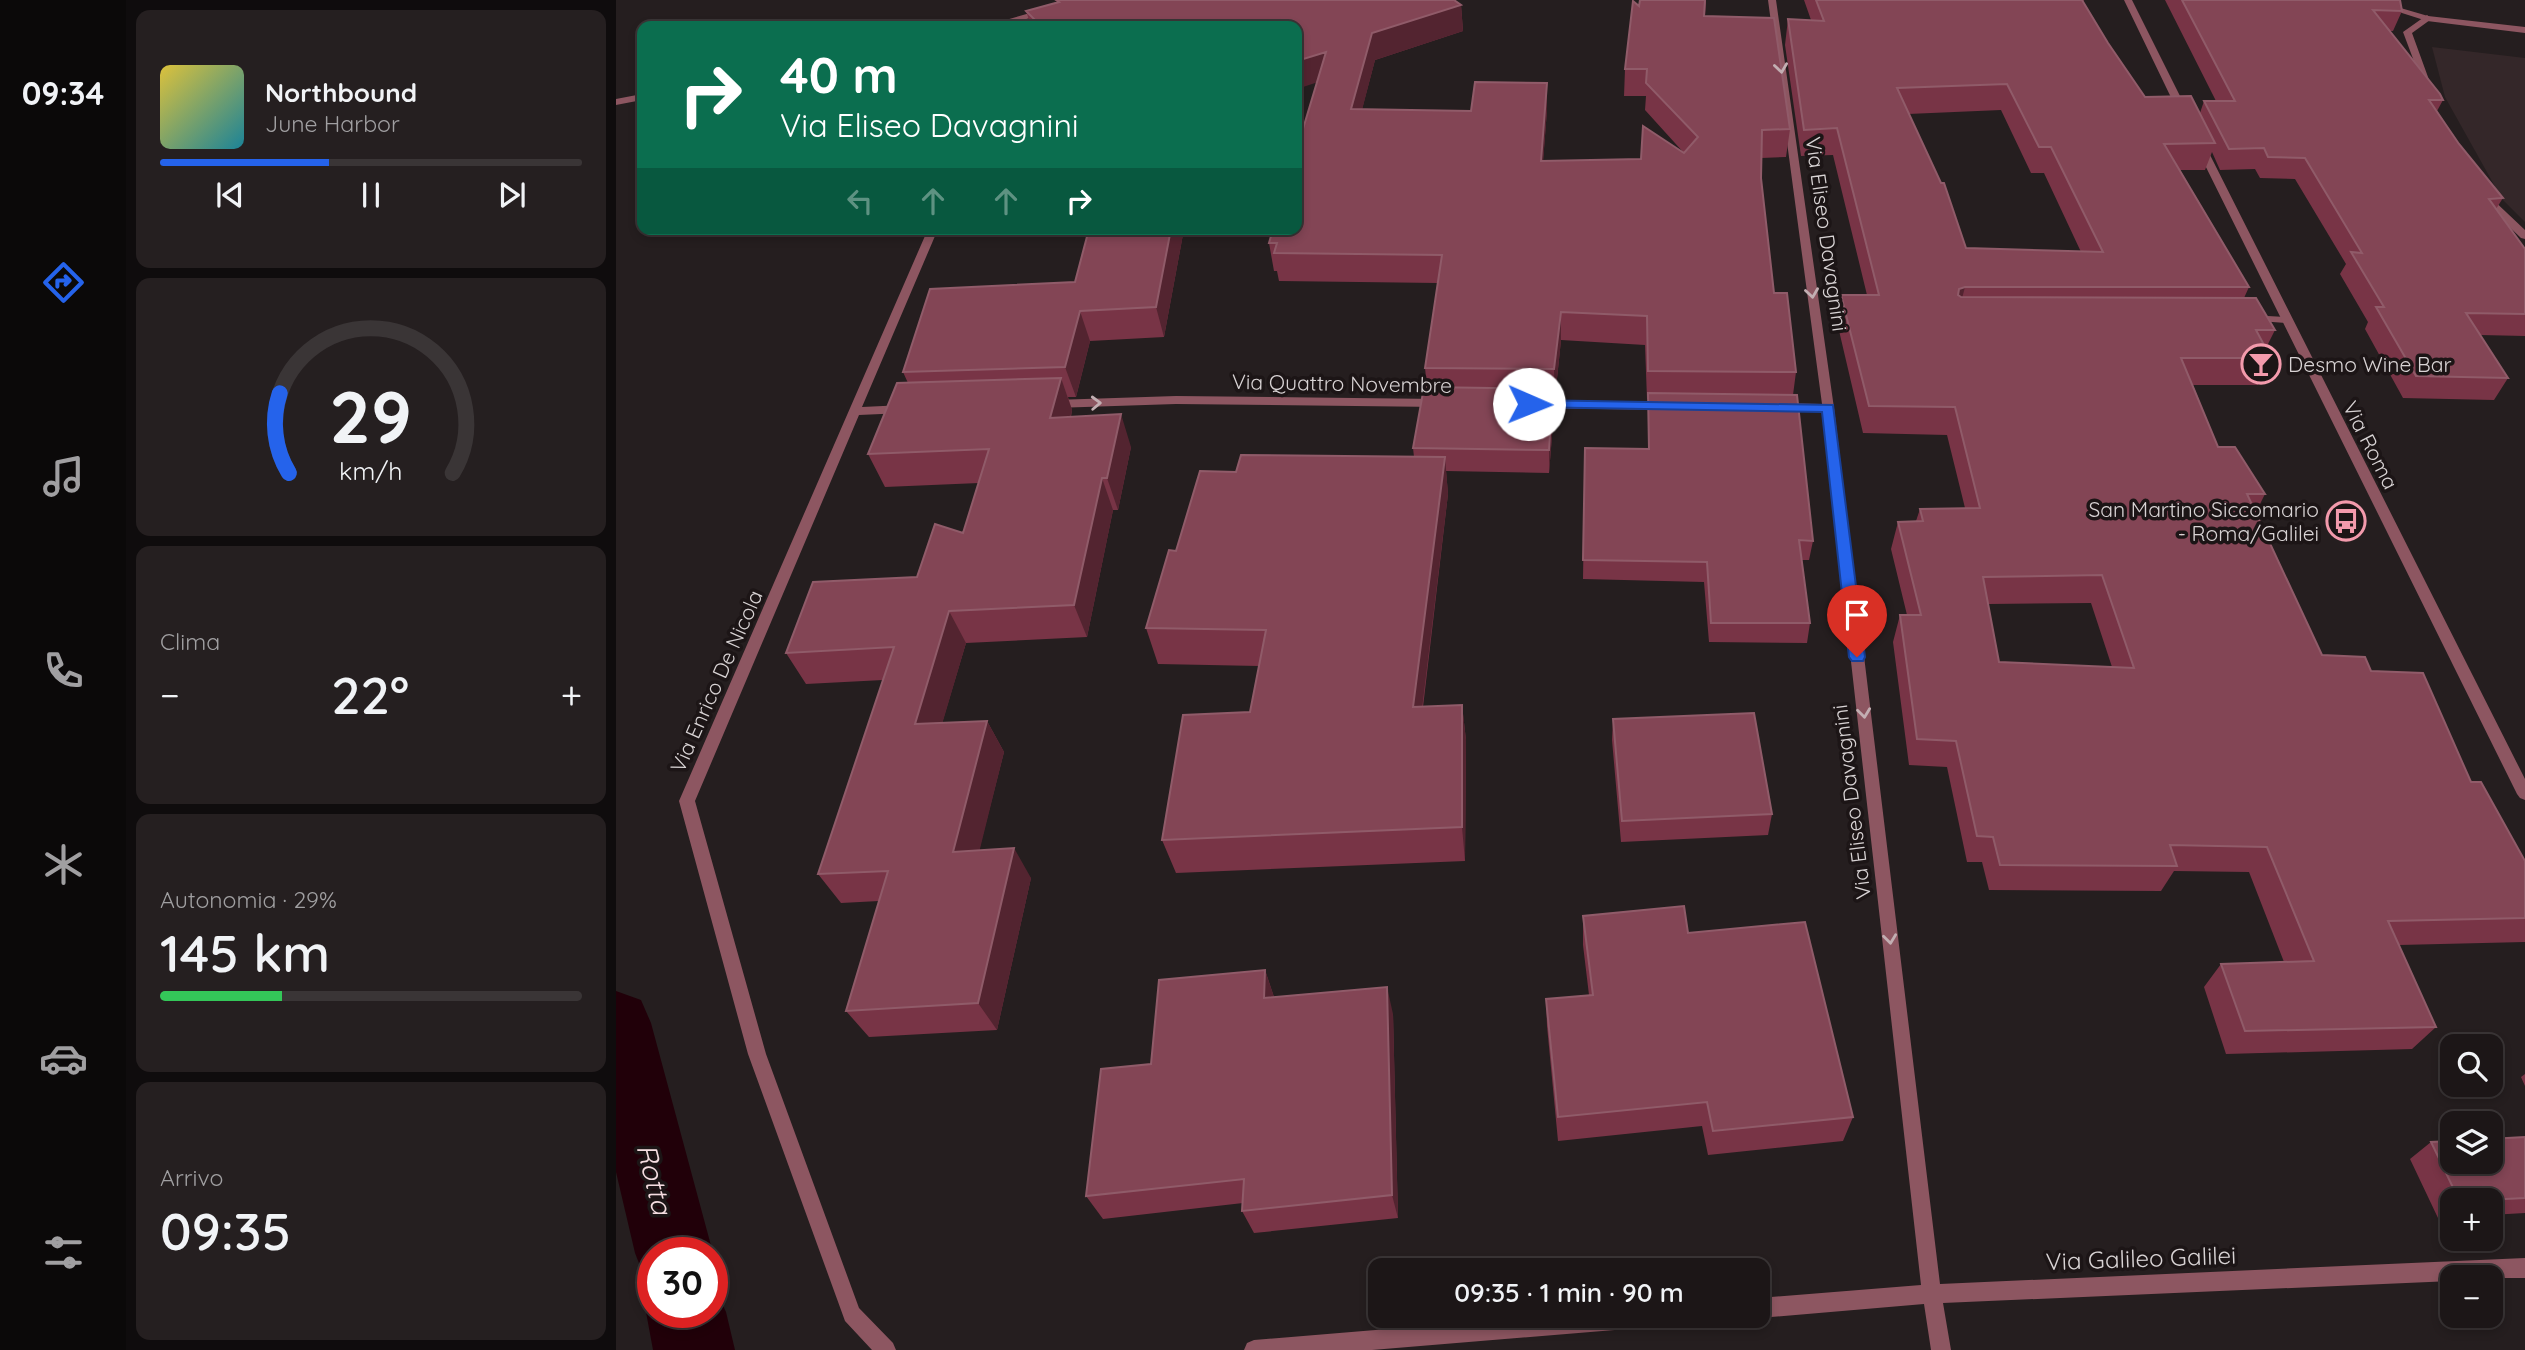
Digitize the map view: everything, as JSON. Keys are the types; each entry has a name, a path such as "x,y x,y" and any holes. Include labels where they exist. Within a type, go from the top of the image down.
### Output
{"street":[{"name":"Via Eliseo Davagnini","path":"1772,0 1828,408 1932,1294 1941,1350"},
{"path":"2128,0 2190,125"},
{"path":"2375,3 2387,4 2427,18 2525,30"},
{"path":"1009,21 1052,10"},
{"path":"2427,18 2407,32 2431,97"},
{"path":"616,102 637,98"},
{"name":"Via Roma","path":"2196,137 2525,794"},
{"path":"2480,192 2525,236"},
{"name":"Via Enrico De Nicola","path":"886,1350 852,1314 757,1054 687,801 930,235"},
{"path":"2234,318 2286,320"},
{"name":"Via Quattro Novembre","path":"1037,405 1176,400 1454,404"},
{"path":"1523,404 1676,406"},
{"path":"1773,407 1828,408"},
{"path":"856,411 912,409"},
{"name":"Via Galileo Galilei","path":"1770,1307 1932,1294 2525,1268"},
{"path":"1254,1350 1519,1328"}],"shaded area":[{"path":"2432,47 2525,58 2525,222 2502,199 2445,97"}],"building":[{"path":"1056,0 1454,0 1461,5 1372,33 1351,109 1471,111 1475,82 1547,83 1541,161 1641,159 1643,126 1684,153 1698,137 1646,83 1647,69 1625,69 1633,1 1639,6 1640,0 1705,0 1704,16 1774,18 1790,129 1762,130 1761,178 1774,293 1787,293 1796,372 1648,371 1647,316 1561,312 1554,369 1425,368 1442,255 1274,253 1277,243 1269,243 1271,235 1302,235 1302,132 1326,52 1302,59 1302,21 1036,21 1026,11 1059,2"},
{"path":"1816,0 2082,0 2145,97 2191,96 2215,143 2164,144 2249,287 1965,287 1959,289 1958,295 2256,298 2275,330 2256,330 2271,358 2181,358 2218,447 2235,447 2265,494 2247,494 2322,655 2365,657 2371,671 2423,673 2471,782 2481,782 2525,861 2525,918 2388,921 2436,1027 2245,1031 2221,964 2314,961 2267,847 2170,845 2177,866 2000,865 1993,837 1977,836 1956,741 1917,739 1900,615 1921,615 1898,522 1923,521 1920,509 1980,508 1955,407 1869,406 1841,295 1879,295 1837,128 1804,130 1788,19 1824,21","holes":["2007,84 2039,147 2051,147 2103,252 1966,248 1944,183 1941,183 1897,88","2102,575 2134,668 1999,662 1983,577"]},
{"path":"2182,0 2400,0 2402,11 2373,10 2440,94 2443,100 2429,100 2459,144 2503,198 2489,199 2525,249 2525,314 2466,313 2508,378 2416,376 2376,307 2384,307 2351,252 2362,253 2305,158 2268,157 2264,148 2229,149 2204,101 2235,101"},
{"path":"1087,235 1170,235 1156,307 1080,311 1065,367 903,372 930,289 1075,282"},
{"path":"1061,378 1050,418 1121,414 1107,478 1102,478 1074,605 949,611 915,724 987,721 953,852 1014,848 978,1003 846,1011 888,871 818,874 894,647 786,653 813,582 917,577 935,524 963,533 989,449 868,454 897,383"},
{"path":"1424,387 1553,389 1549,450 1413,448"},
{"path":"1648,393 1797,395 1813,541 1799,540 1810,623 1711,623 1707,562 1583,560 1585,448 1649,449"},
{"path":"1241,455 1445,457 1413,707 1462,705 1462,827 1162,840 1183,715 1250,712 1266,630 1146,628 1169,550 1176,551 1200,471 1236,472"},
{"path":"1754,713 1772,814 1622,821 1613,719"},
{"path":"1684,906 1688,933 1805,922 1853,1117 1713,1131 1707,1102 1558,1117 1546,999 1593,995 1583,916"},
{"path":"1265,970 1264,998 1387,987 1392,1195 1242,1211 1244,1179 1086,1196 1101,1069 1151,1064 1159,980"},
{"path":"2525,1137 2525,1198 2503,1199 2503,1188 2453,1188 2446,1174 2503,1174 2503,1138"},
{"path":"2431,1142 2440,1142 2440,1161"}],"waterway":[{"name":"Rotta","path":"616,1023 670,1237"},
{"name":"Rotta","path":"689,1328 694,1350"}],"place":[{"name":"Desmo Wine Bar","path":"2261,364"},
{"name":"San Martino Siccomario - Roma/Galilei","path":"2346,521"}],"route":[{"path":"1529,404 1828,408 1857,657"}]}
